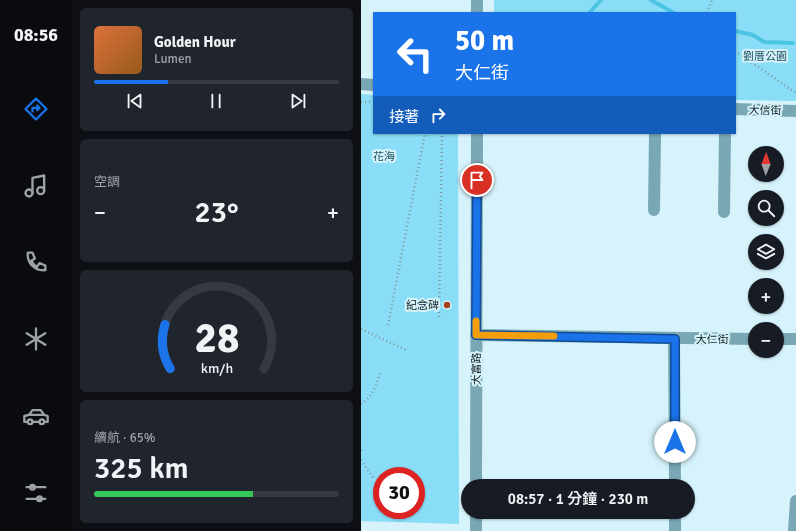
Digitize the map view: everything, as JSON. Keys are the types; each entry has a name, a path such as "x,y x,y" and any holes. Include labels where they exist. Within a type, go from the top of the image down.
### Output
{"street":[{"path":"477,0 477,12"},
{"path":"361,84 373,85"},
{"name":"大信街","path":"736,109 796,111"},
{"name":"大富路","path":"476,479 477,134"},
{"path":"654,210 655,134"},
{"path":"724,212 725,134"},
{"name":"大仁街","path":"476,335 748,339"},
{"path":"675,339 675,479"},
{"path":"784,339 796,339"},
{"path":"794,531 796,501"},
{"path":"476,519 476,531"},
{"path":"675,519 675,531"}],"path":[{"path":"707,12 713,0"},
{"path":"736,53 796,93"},
{"path":"361,102 373,102"},
{"path":"388,325 425,134"},
{"path":"439,317 441,134"},
{"path":"361,329 406,350"},
{"path":"361,404 369,399 379,378 380,371"},
{"path":"361,460 373,478"}],"green space":[{"name":"劉厝公園","path":"494,0 796,0 796,100 736,100 736,12 494,12"},
{"name":"花海","path":"361,94 373,95 373,134 458,134 459,524 361,521"}],"waterway":[{"path":"590,12 601,0"},
{"path":"651,0 672,12"},
{"path":"736,31 753,35 764,42 793,43"}],"slow traffic":[{"path":"476,321 476,335 554,336"}],"place":[{"name":"紀念碑","path":"447,305"}],"route":[{"path":"477,180 476,335 675,339 675,442"}]}
